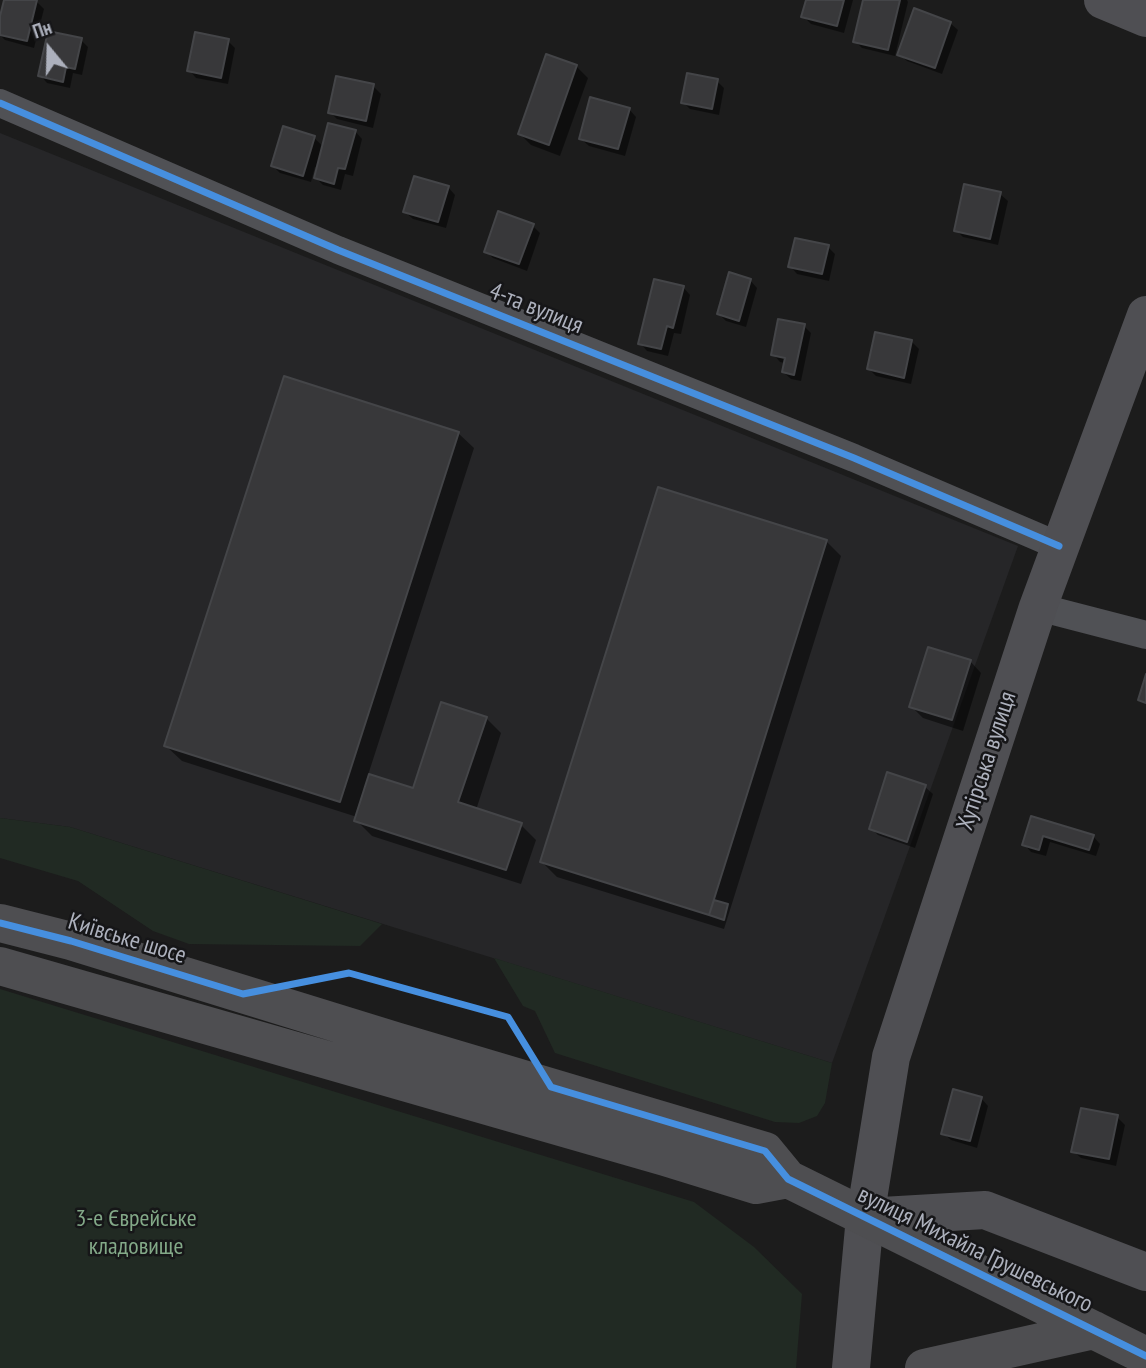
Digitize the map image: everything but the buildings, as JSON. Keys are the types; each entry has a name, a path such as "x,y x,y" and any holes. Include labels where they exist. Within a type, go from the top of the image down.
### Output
{"main road":[{"path":"1103,0 1146,18"},
{"name":"Хутірська вулиця","path":"851,1368 865,1217 891,1057 1059,545 1146,314"},
{"name":"Київське шосе","path":"0,923 71,941 765,1151 788,1179"},
{"path":"0,966 756,1185 788,1179"},
{"name":"вулиця Михайла Грушевського","path":"788,1179 1146,1356"},
{"path":"865,1217 985,1210 1146,1272"},
{"path":"924,1368 1094,1330"}],"street":[{"name":"4-та вулиця","path":"0,103 338,250 854,458 1059,545"},
{"path":"1038,607 1146,635"}],"shaded area":[{"path":"0,133 1018,546 832,1063 70,827 0,818"}],"green space":[{"path":"0,818 70,827 382,924 360,946 189,944 153,931 78,881 0,858"},
{"path":"494,958 832,1063 825,1103 817,1116 799,1123 775,1122 555,1053 535,1011 523,1006"},
{"name":"3-е Єврейське кладовище","path":"0,989 694,1202 754,1247 802,1294 796,1368 0,1368"}],"cycle path":[{"path":"0,103 338,250 854,458 1059,546"},
{"path":"0,923 71,941 243,994 349,973 508,1017 551,1087 765,1151 788,1179 1146,1356"}]}
